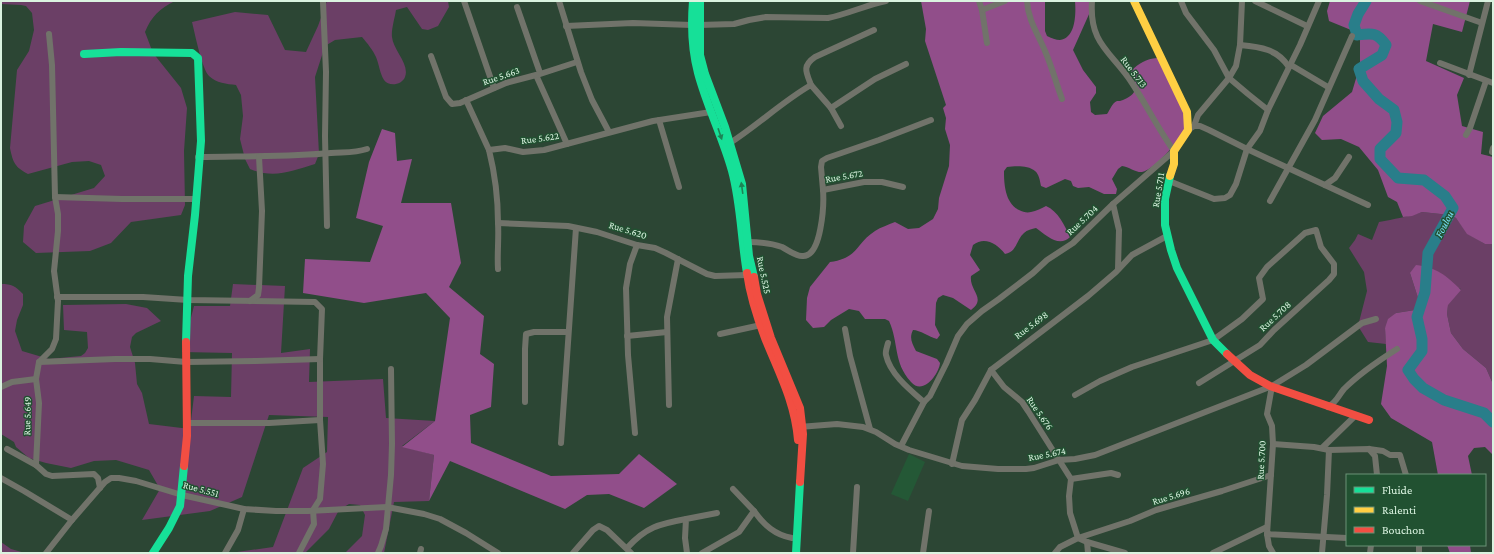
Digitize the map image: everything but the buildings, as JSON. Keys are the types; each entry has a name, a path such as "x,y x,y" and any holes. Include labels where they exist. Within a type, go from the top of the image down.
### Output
{"street":[{"path":"464,1 494,88"},
{"path":"559,1 577,62 592,100 609,132"},
{"name":"Rue 5.525","path":"693,1 695,25 705,74 730,143 742,184 752,274 771,338 799,403 801,427 796,553"},
{"name":"Rue 5.525","path":"700,1 692,40 697,68 724,146 735,186 747,275 760,325 801,427 791,553"},
{"path":"566,26 633,23 695,25 734,24 766,17 828,18 886,1"},
{"path":"979,1 988,43"},
{"path":"982,10 1005,1"},
{"path":"1027,1 1032,23 1046,52 1062,99"},
{"name":"Rue 5.713","path":"1092,1 1091,9 1093,26 1100,42 1105,51 1132,83 1174,151"},
{"path":"1134,1 1174,87 1185,105 1191,128"},
{"path":"1181,1 1186,13 1214,50 1229,78 1268,110"},
{"path":"1191,128 1198,115 1229,78 1236,66 1240,45 1242,1"},
{"path":"1255,1 1307,26"},
{"path":"1169,181 1214,199 1225,198 1230,195 1236,184 1248,149 1260,131 1268,110 1290,66 1318,1"},
{"path":"1420,1 1482,23"},
{"path":"1469,75 1488,1"},
{"path":"323,2 326,72 325,154 327,226"},
{"path":"517,7 538,74 577,62"},
{"path":"841,126 831,108 811,84 806,73 806,67 808,62 815,57 874,30"},
{"path":"38,362 52,349 56,339 57,297 54,271 58,214 56,197 52,65 49,34"},
{"path":"1270,201 1306,138 1352,36"},
{"path":"1240,45 1257,47 1271,52 1279,56 1290,66 1328,87"},
{"path":"84,54 161,51 192,53 199,61 200,141 196,200 188,276 186,362 187,423 182,495 180,506 169,528 153,553"},
{"name":"Rue 5.663","path":"430,56 449,102 456,104 494,88 538,74 567,144"},
{"path":"1440,63 1493,83"},
{"path":"831,108 865,85 906,64"},
{"path":"1466,135 1470,128 1486,81"},
{"path":"730,143 749,131 811,84"},
{"path":"466,100 489,150 495,179 498,223 498,269"},
{"name":"Rue 5.622","path":"489,150 505,148 523,152 544,150 659,120 711,112"},
{"path":"659,120 679,187"},
{"path":"823,190 821,167 822,161 931,120"},
{"path":"1191,128 1200,126 1368,206"},
{"name":"Rue 5.711","path":"1191,128 1174,151 1174,164 1165,199 1164,212 1167,236 1177,268 1213,340 1232,361 1250,375 1271,386 1328,408 1369,420"},
{"path":"198,157 286,157 356,153 367,149"},
{"path":"1113,204 1174,151"},
{"path":"250,301 258,295 259,288 262,211 259,157"},
{"path":"1325,186 1335,178 1349,157"},
{"name":"Rue 5.672","path":"748,242 771,244 799,256 807,256 816,242 820,228 823,213 823,190 864,182 882,182 903,187"},
{"path":"56,197 196,200"},
{"name":"Rue 5.704","path":"1113,204 1119,230 1118,269"},
{"name":"Rue 5.704","path":"901,446 924,402 930,396 958,336 967,324 1047,260 1073,242 1113,204"},
{"name":"Rue 5.620","path":"498,223 555,225 606,234 637,245 655,248 708,274 715,276 747,275"},
{"path":"560,443 565,398 568,332 576,228"},
{"name":"Rue 5.708","path":"1199,383 1232,361 1260,345 1334,274 1334,264 1321,247 1316,230 1304,233 1267,267 1259,278 1263,298 1242,319 1213,340"},
{"name":"Rue 5.698","path":"952,464 962,420 975,400 990,370 1088,296 1116,272 1132,255 1167,236"},
{"path":"635,433 627,336 626,288 630,264 637,245"},
{"path":"669,405 667,332 671,295 678,259"},
{"path":"57,297 143,297 188,300 315,302 318,305 322,310 320,420 323,464 320,499 314,510 314,524 299,553"},
{"path":"1271,386 1306,365 1362,323 1376,319"},
{"path":"720,334 760,325"},
{"path":"845,329 850,356 870,429"},
{"path":"525,402 526,334 534,332 568,332"},
{"path":"627,336 667,332"},
{"path":"1075,395 1100,381 1132,367 1213,340"},
{"path":"888,343 885,354 890,366 904,385 924,402"},
{"path":"1328,408 1335,403 1344,390 1374,363 1397,349"},
{"path":"38,362 136,359 186,362 320,359"},
{"name":"Rue 5.649","path":"36,465 38,403 36,379 38,362"},
{"path":"378,553 386,529 392,444 391,369"},
{"name":"Rue 5.676","path":"990,370 1004,387 1022,402 1070,479"},
{"path":"1,387 12,382 36,379"},
{"name":"Rue 5.674","path":"801,427 838,424 851,425 870,429 901,446 952,464 978,468 1026,469 1059,460 1085,458 1100,453 1271,386"},
{"name":"Rue 5.700","path":"1267,531 1273,444 1272,426 1267,414 1271,386"},
{"path":"1322,553 1324,536 1326,449 1355,416"},
{"path":"187,423 269,423 320,420"},
{"path":"1273,444 1326,449 1369,449 1382,451 1390,455 1400,455 1406,474"},
{"path":"7,449 36,465 46,474 52,476 94,474 98,478 100,488"},
{"path":"1369,449 1375,456 1377,474"},
{"path":"1118,475 1111,473 1070,479 1070,514 1078,538 1125,553"},
{"name":"Rue 5.696","path":"1078,538 1130,521 1156,510 1271,475"},
{"path":"1,478 72,520"},
{"name":"Rue 5.551","path":"46,553 105,482 111,478 119,478 136,481 182,495 244,509 276,511 387,507 424,514 440,519 498,553"},
{"path":"853,553 857,487"},
{"path":"733,488 770,529 784,537 792,538"},
{"path":"225,553 238,530 244,509"},
{"path":"702,553 739,532 754,511"},
{"path":"924,553 929,511"},
{"path":"574,553 593,530 599,526 607,530 629,550 637,537 649,529 686,519 717,513"},
{"path":"686,519 685,538 687,553"},
{"path":"1267,531 1273,553"},
{"path":"1213,553 1267,531 1346,538"},
{"path":"1055,553 1060,547 1078,538"},
{"path":"1087,542 1088,553"}],"shaded area":[{"path":"1,1 175,1 157,14 150,22 145,32 153,53 181,88 187,108 184,151 185,205 181,215 131,222 111,243 90,251 36,253 23,242 24,226 35,206 94,188 105,176 101,165 89,161 72,162 28,174 15,164 10,148 17,70 29,51 34,30 32,13 26,6 1,4"},
{"path":"327,1 448,1 449,7 438,26 428,30 422,29 407,7 396,10 392,37 406,72 403,80 395,84 389,84 384,80 375,54 362,37 335,40 325,46 315,77 319,154 315,164 275,174 250,169 245,159 240,139 243,116 241,95 236,85 222,83 215,80 206,72 192,22 235,12 268,15 285,50 306,52"},
{"path":"921,1 1044,1 1045,31 1047,36 1060,40 1069,35 1072,30 1075,18 1075,1 1089,1 1090,12 1073,50 1083,70 1096,87 1096,93 1090,102 1091,112 1095,115 1107,114 1115,102 1121,101 1132,94 1135,84 1131,71 1149,59 1157,58 1185,109 1187,124 1175,144 1148,170 1138,172 1122,166 1118,169 1112,179 1117,189 1116,194 1104,194 1089,187 1078,188 1073,186 1071,181 1065,179 1046,188 1041,186 1037,174 1032,169 1021,166 1007,167 1004,171 1004,182 1008,198 1014,207 1025,212 1035,211 1046,206 1050,208 1058,215 1070,237 1066,240 1057,241 1048,237 1036,228 1025,232 1009,253 1005,254 995,244 986,241 977,242 973,245 970,255 980,270 971,276 972,286 978,298 976,306 971,310 953,298 943,295 938,298 936,303 935,325 940,335 937,339 922,332 913,330 911,336 916,351 937,359 940,363 937,373 930,382 925,385 916,386 905,375 901,367 889,321 885,319 865,319 859,311 849,309 831,320 824,327 813,328 806,320 807,298 810,287 830,262 852,254 875,231 895,222 908,229 919,228 933,219 938,209 939,198 949,166 950,145 945,129 946,118 943,108 946,105 925,41 926,29"},
{"path":"1330,1 1470,1 1462,32 1433,24 1426,61 1464,78 1457,95 1462,126 1483,132 1481,154 1493,157 1493,244 1485,244 1467,234 1456,218 1450,215 1422,212 1412,216 1403,217 1397,202 1388,197 1378,170 1359,147 1341,139 1322,140 1315,133 1323,116 1352,92 1360,65 1360,40 1356,32 1329,21 1327,11"},
{"path":"382,129 395,133 397,161 412,159 401,203 451,203 461,263 449,287 484,316 480,354 494,364 491,407 470,415 471,443 551,476 619,474 639,454 677,484 644,508 609,494 587,495 565,509 450,461 429,501 434,455 402,447 435,421 450,318 426,293 364,303 303,293 305,259 370,262 383,226 356,218 369,162"},
{"path":"1422,212 1450,215 1456,218 1468,234 1485,244 1493,244 1493,384 1486,368 1463,349 1451,333 1447,314 1448,304 1461,289 1410,273 1419,301 1415,310 1396,313 1385,328 1386,344 1368,342 1358,326 1367,291 1364,272 1349,248 1358,234 1372,240 1379,222 1406,217"},
{"path":"1416,265 1436,270 1451,280 1461,290 1448,305 1447,314 1451,333 1463,349 1486,368 1493,384 1493,455 1485,447 1474,448 1468,456 1472,474 1438,474 1432,442 1391,418 1381,404 1387,366 1385,328 1388,319 1396,313 1415,310 1419,301 1410,273"},
{"path":"1,284 13,286 23,294 23,305 17,320 15,331 22,351 49,359 81,356 88,348 87,332 64,330 63,305 126,304 147,308 161,321 136,333 132,337 130,347 135,363 137,384 142,393 149,424 190,429 194,396 231,397 232,353 182,352 194,306 230,306 233,284 285,286 281,353 310,349 309,382 383,379 386,418 435,421 402,446 434,455 429,501 394,502 384,553 345,553 362,536 365,515 360,505 349,504 339,510 329,529 305,553 230,553 273,547 303,468 327,452 328,417 269,415 242,497 210,511 142,520 160,489 149,470 116,460 94,461 71,468 46,463 29,458 16,447 14,442 1,434"},
{"path":"909,454 925,462 908,501 891,494"},
{"path":"1,542 11,549 25,553 1,553"},
{"path":"1447,546 1470,546 1471,553 1450,553"}],"waterway":[{"name":"Foulou","path":"1366,1 1358,14 1354,25 1357,35 1374,34 1386,45 1382,55 1359,69 1363,81 1379,99 1394,110 1397,122 1396,133 1380,149 1380,159 1398,178 1424,180 1445,196 1453,208 1428,253 1425,292 1417,317 1422,339 1422,351 1408,370 1423,388 1444,400 1484,413 1493,422"}],"traffic: fast":[{"path":"693,1 692,37 694,55 702,86 735,183 747,273"},
{"path":"700,1 700,55 705,74 725,127 742,184 749,256 754,277"},
{"path":"84,54 121,52 192,53 198,58 201,141 188,276 186,342"},
{"path":"1170,176 1165,199 1165,225 1171,250 1177,268 1213,340 1227,354"},
{"path":"153,553 169,528 180,506 184,466"},
{"path":"796,553 800,482"}],"traffic: slow":[{"path":"1134,1 1187,112 1188,130 1174,151 1174,164 1170,176"}],"traffic: jam":[{"path":"747,273 759,322 786,388 794,413 798,440"},
{"path":"754,277 757,294 771,338 800,408 803,434 800,482"},
{"path":"184,466 187,436 186,342"},
{"path":"1227,354 1250,375 1270,386 1369,420"}]}
